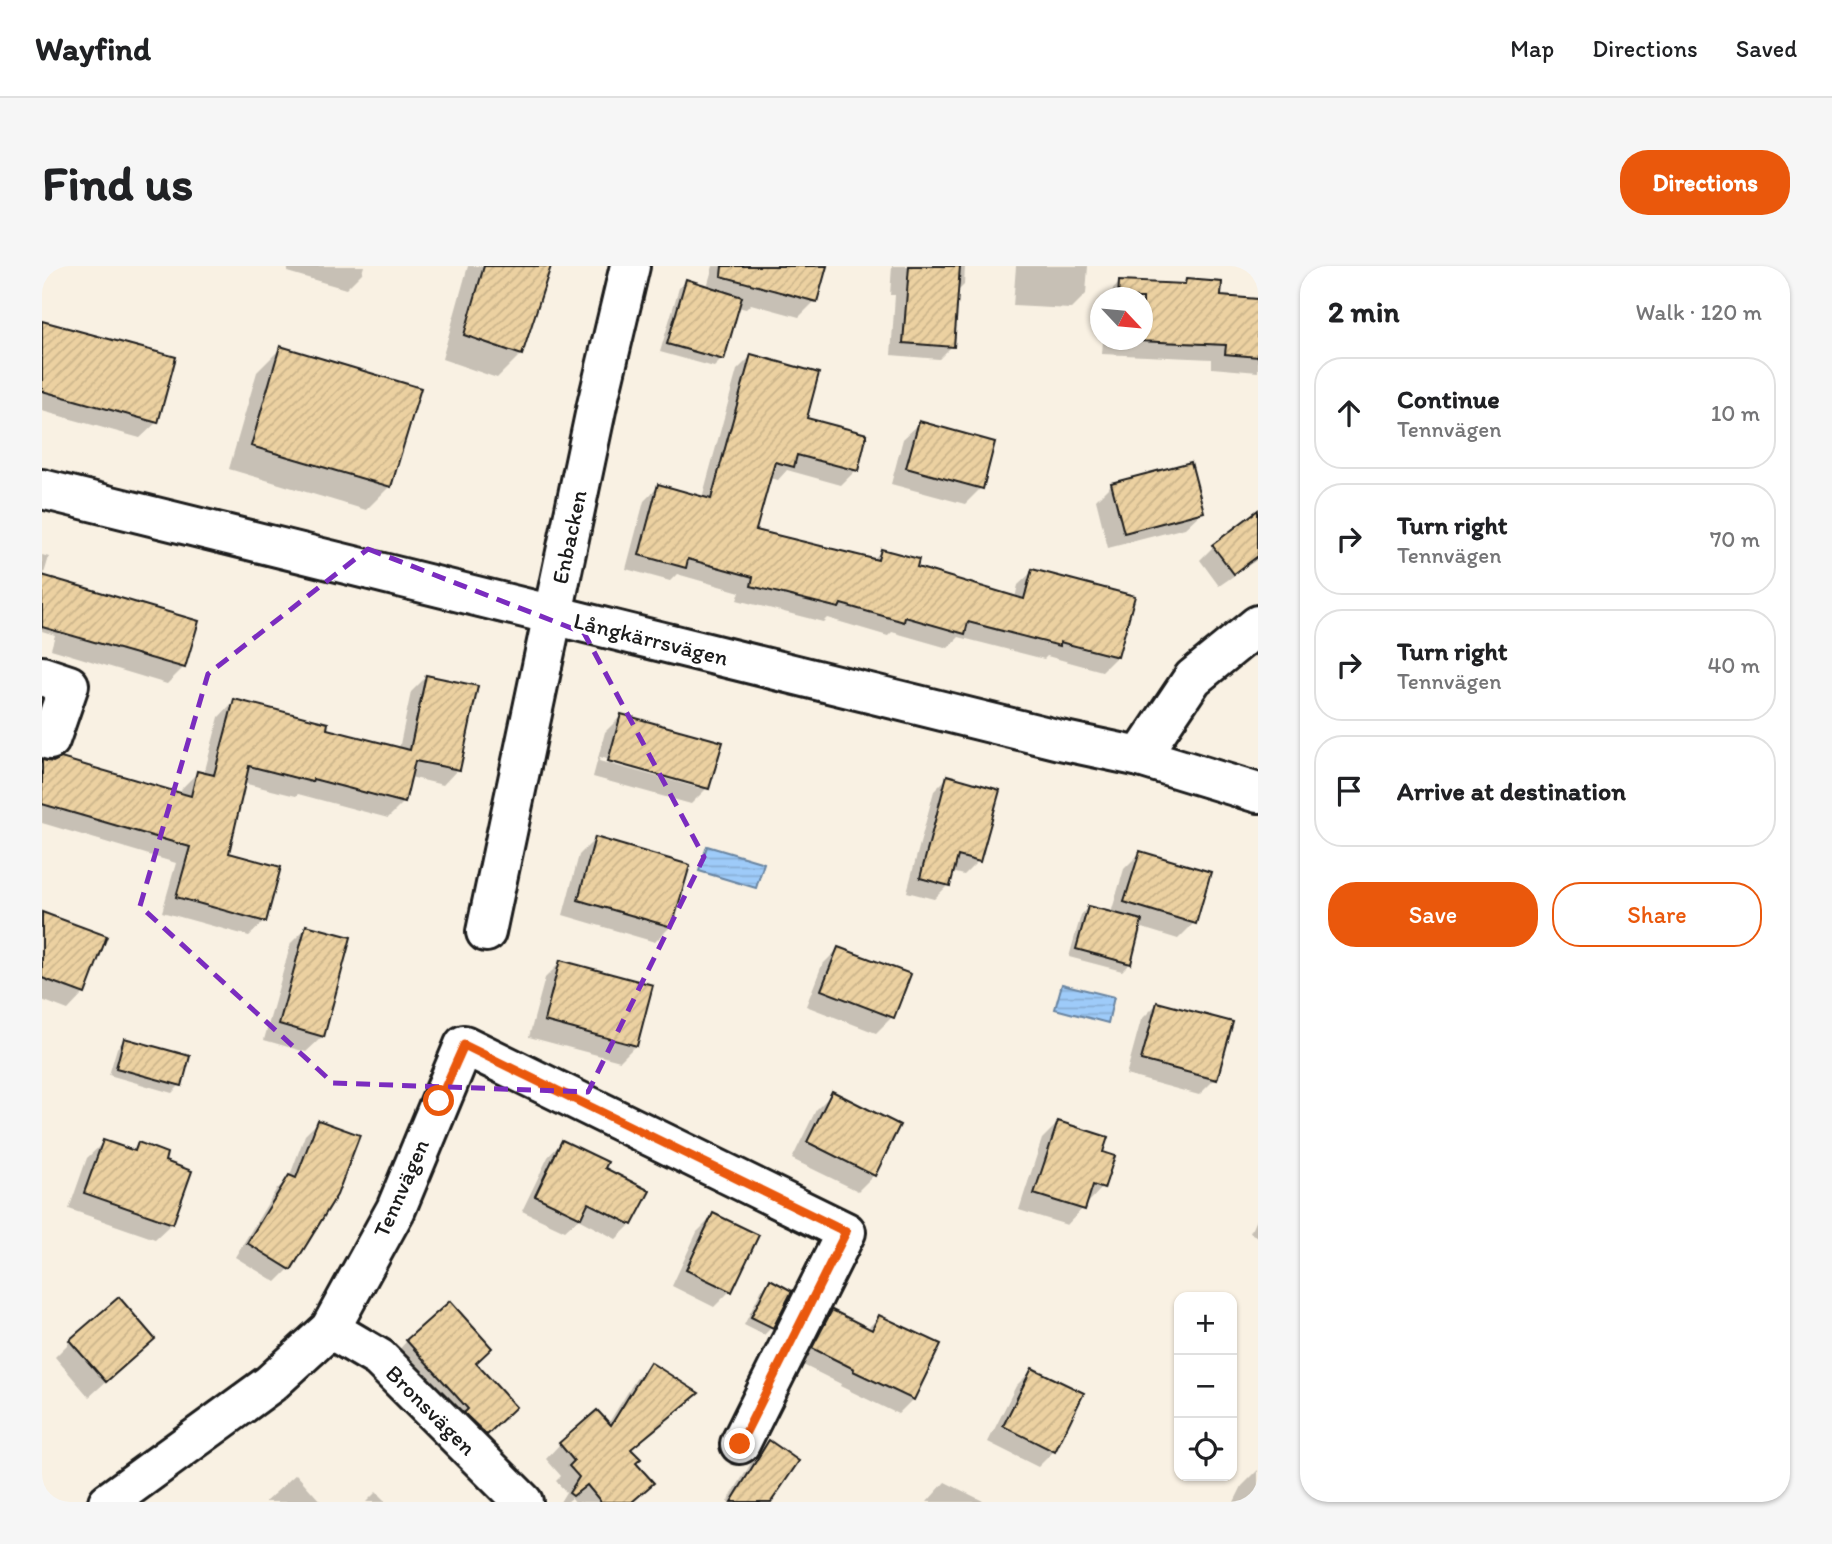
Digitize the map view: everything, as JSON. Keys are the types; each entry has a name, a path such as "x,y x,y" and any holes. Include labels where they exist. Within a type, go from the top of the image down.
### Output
{"street":[{"name":"Enbacken","path":"486,932 597,405 630,266"},
{"name":"Långkärrsvägen","path":"42,489 1060,740 1140,757 1258,793"},
{"path":"1140,757 1193,678 1258,625"},
{"path":"42,676 69,685 50,740"},
{"name":"Tennvägen","path":"108,1502 270,1384 330,1329 396,1209 464,1045 846,1232 740,1444"},
{"name":"Bronsvägen","path":"330,1329 379,1358 523,1502"}],"highlighted area":[{"path":"368,549 584,633 704,857 588,1092 333,1083 140,906 208,674"}],"water":[{"path":"707,846 764,863 756,888 699,871"},
{"path":"1062,984 1114,997 1108,1023 1055,1009"}],"building":[{"path":"484,266 551,266 522,355 464,335"},
{"path":"722,266 827,266 817,302 721,276"},
{"path":"909,266 960,266 954,347 903,343"},
{"path":"686,279 742,297 724,360 667,344"},
{"path":"1186,279 1222,282 1221,296 1258,299 1258,357 1225,354 1226,345 1153,342 1153,287 1119,287 1119,281 1185,284"},
{"path":"42,321 176,357 158,423 42,391"},
{"path":"280,346 421,388 391,487 251,446"},
{"path":"751,354 819,373 807,418 867,434 858,471 797,455 794,467 775,462 756,530 878,560 881,549 919,559 917,567 1024,599 1032,569 1135,596 1118,657 1060,642 1060,646 968,622 965,634 905,617 904,622 841,604 839,608 751,586 753,577 688,559 686,568 639,555 658,484 711,499"},
{"path":"919,421 995,442 983,489 906,468"},
{"path":"1191,462 1204,512 1124,533 1111,483"},
{"path":"1258,510 1258,556 1234,574 1212,545"},
{"path":"42,575 199,621 185,668 42,627"},
{"path":"426,675 478,686 460,770 415,761 405,803 313,779 312,782 249,766 229,853 281,867 266,922 176,897 190,847 42,804 42,760 53,762 61,758 191,796 197,771 214,775 234,699 328,723 327,729 410,750"},
{"path":"621,714 723,742 709,789 608,761"},
{"path":"947,775 1000,790 980,862 958,856 950,886 920,878"},
{"path":"595,837 690,865 672,927 578,900"},
{"path":"1140,851 1211,872 1196,924 1124,902"},
{"path":"1088,906 1142,920 1131,964 1076,949"},
{"path":"42,912 107,936 85,994 42,978"},
{"path":"306,925 351,937 324,1037 279,1024"},
{"path":"838,947 911,974 894,1018 821,990"},
{"path":"560,960 653,985 637,1046 544,1021"},
{"path":"1157,1002 1233,1022 1217,1080 1141,1060"},
{"path":"124,1038 190,1056 182,1086 116,1068"},
{"path":"832,1091 900,1125 875,1176 807,1142"},
{"path":"318,1120 360,1135 337,1195 291,1270 247,1243 289,1175 296,1178"},
{"path":"1058,1121 1108,1137 1103,1152 1115,1156 1104,1189 1093,1185 1085,1210 1034,1194"},
{"path":"103,1140 135,1151 138,1142 167,1153 165,1161 192,1171 173,1224 84,1193"},
{"path":"562,1140 608,1162 605,1168 650,1191 632,1225 588,1203 581,1218 535,1196"},
{"path":"713,1213 759,1235 732,1292 686,1270"},
{"path":"770,1279 792,1291 773,1328 751,1317"},
{"path":"119,1297 155,1339 106,1382 69,1340"},
{"path":"450,1301 492,1348 476,1363 516,1407 487,1435 464,1413 468,1409 406,1340"},
{"path":"832,1310 872,1330 879,1315 941,1344 914,1400 812,1348"},
{"path":"650,1362 699,1393 631,1449 641,1459 636,1463 654,1483 632,1502 601,1502 587,1485 573,1496 569,1493 579,1477 569,1466 574,1461 559,1443 597,1410 611,1425"},
{"path":"1032,1368 1084,1393 1055,1452 1003,1426"},
{"path":"769,1440 799,1461 771,1502 731,1502"}],"route":[{"path":"439,1101 464,1045 846,1232 740,1444"}]}
